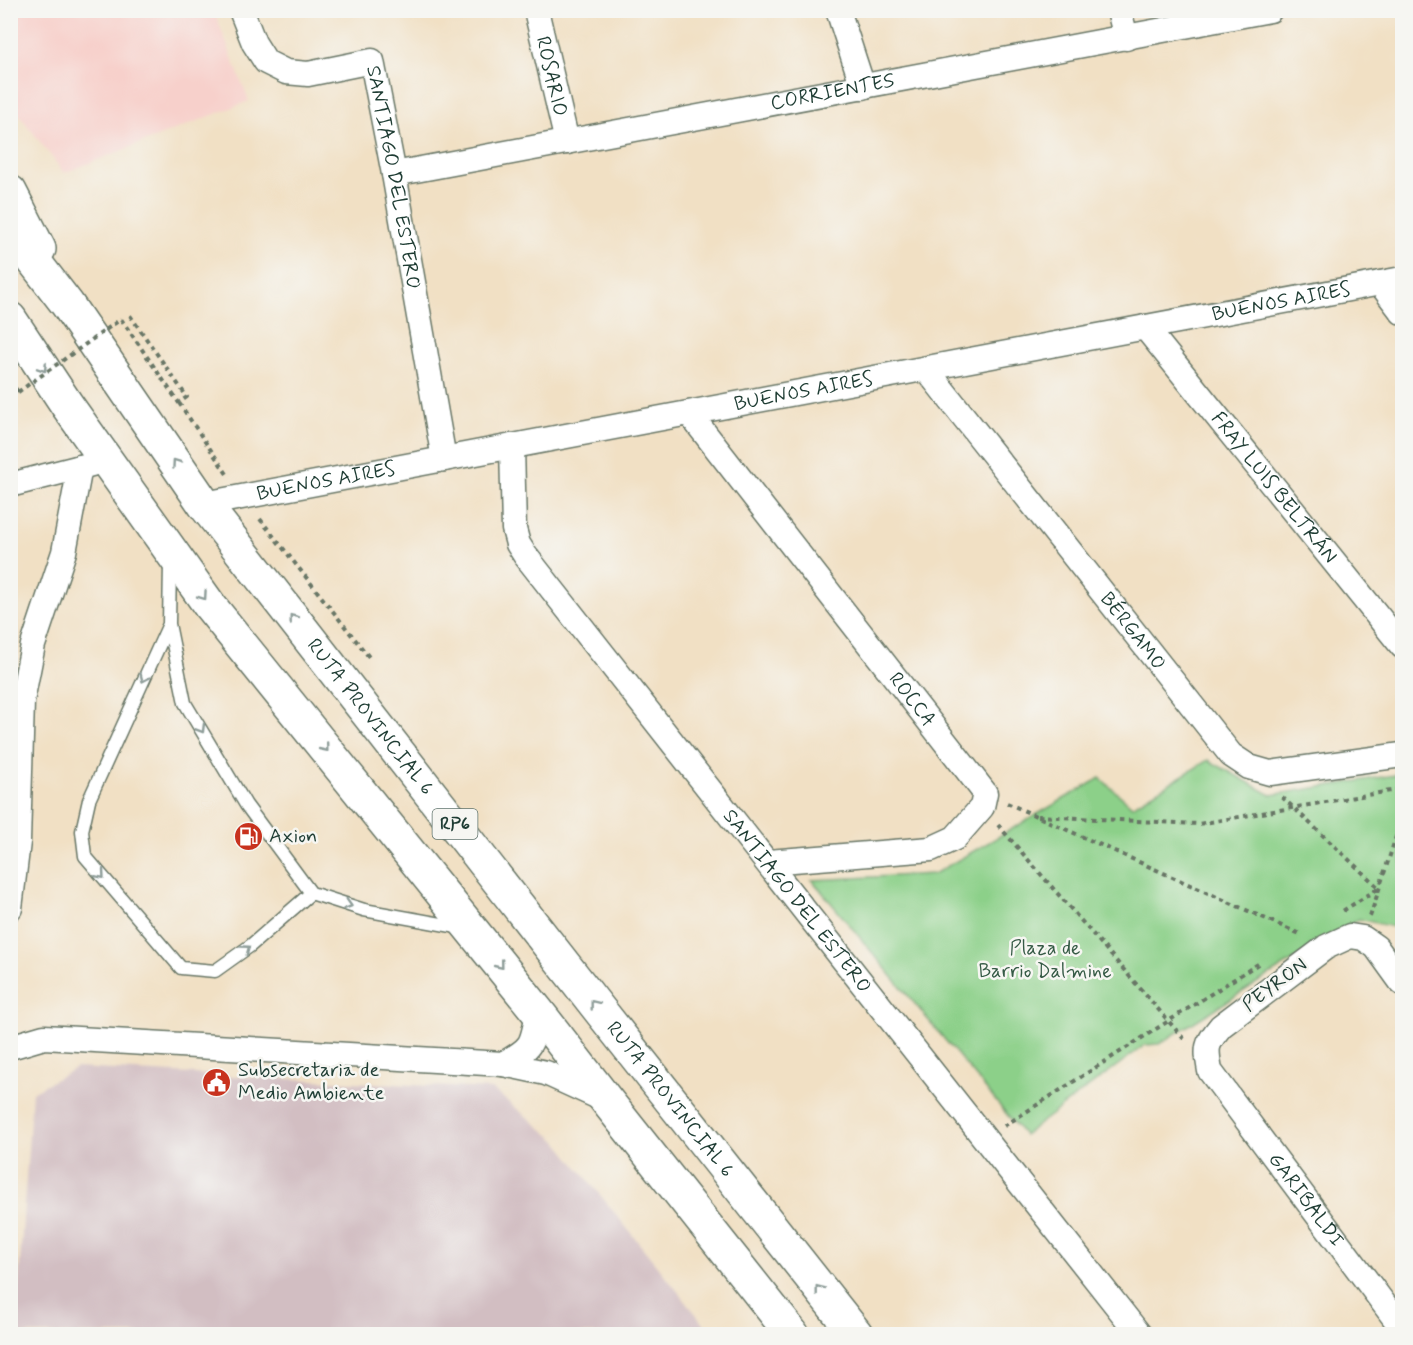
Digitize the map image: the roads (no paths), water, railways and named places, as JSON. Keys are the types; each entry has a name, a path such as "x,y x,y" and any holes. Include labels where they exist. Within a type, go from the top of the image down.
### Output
{"highway":[{"path":"10,192 67,304"},
{"name":"RUTA PROVINCIAL 6","path":"10,230 67,304 204,504 856,1335"},
{"name":"RP6","path":"10,319 67,405 93,464 170,550 210,606 538,1012 792,1335"}],"street":[{"name":"SANTIAGO DEL ESTERO","path":"241,10 254,43 266,62 286,72 308,74 372,60 444,459"},
{"name":"ROSARIO","path":"536,10 567,142"},
{"path":"838,10 863,87"},
{"path":"1119,10 1126,38"},
{"name":"CORRIENTES","path":"394,174 1270,10"},
{"path":"1391,281 1402,312"},
{"name":"BUENOS AIRES","path":"204,504 1391,281"},
{"name":"FRAY LUIS BELTRÁN","path":"1145,327 1402,646"},
{"name":"BÉRGAMO","path":"926,369 1231,755 1249,767 1270,773 1402,755"},
{"name":"ROCCA","path":"690,413 983,800 955,838 931,849 768,862"},
{"name":"SANTIAGO DEL ESTERO","path":"512,446 514,529 518,544 525,555 1139,1335"},
{"path":"10,485 93,464"},
{"path":"10,908 18,842 22,701 33,645 93,464"},
{"name":"PEYRON","path":"1210,1071 1206,1051 1210,1039 1221,1026 1326,947 1350,936 1369,943 1402,983"},
{"path":"503,1064 525,1052 534,1039 538,1012"},
{"path":"10,1047 44,1037 503,1064 546,1073 607,1101"},
{"name":"GARIBALDI","path":"1210,1071 1402,1328"}],"lane":[{"path":"170,550 169,624 186,703 246,805 311,893 363,910 472,930"},
{"path":"169,624 89,800 82,831 85,856 182,969 215,971 250,946 311,893"}],"place":[{"name":"Axion","path":"248,836"},
{"name":"Subsecretaria de Medio Ambiente","path":"217,1082"}],"park label":[{"name":"Plaza de Barrio Dalmine","path":"1045,960"}]}
